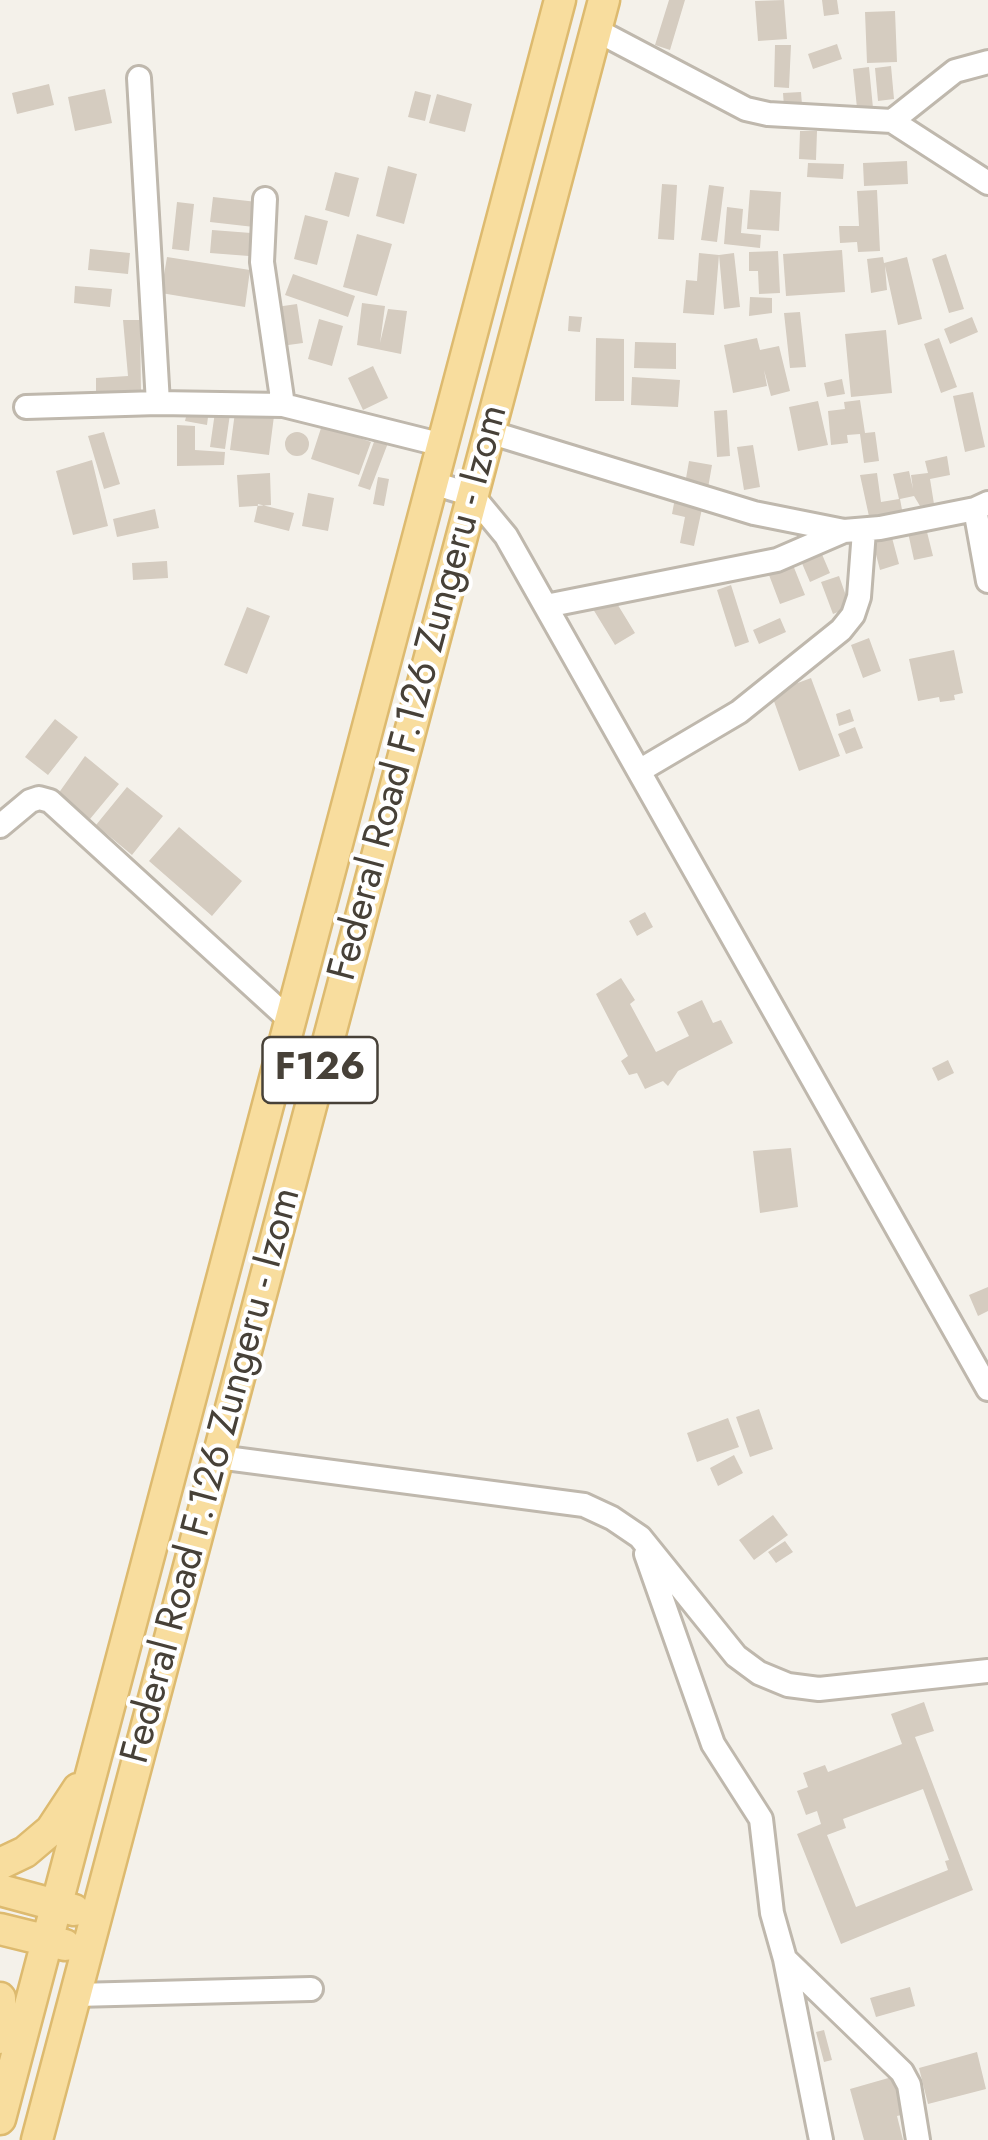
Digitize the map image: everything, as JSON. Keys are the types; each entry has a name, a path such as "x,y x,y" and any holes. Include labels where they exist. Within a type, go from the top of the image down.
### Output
{"main road":[{"name":"Federal Road F.126 Zungeru - Izom","path":"0,2118 560,0"},
{"name":"Federal Road F.126 Zungeru - Izom","path":"37,2140 604,0"},
{"path":"0,1864 25,1852 50,1830 69,1806 99,1746"},
{"path":"0,1890 96,1917"},
{"path":"0,1929 88,1951"},
{"path":"0,1998 0,2038"}],"street":[{"path":"596,30 746,108 768,114 892,121 988,183"},
{"path":"892,121 955,71 988,62"},
{"path":"138,78 158,403"},
{"path":"265,199 262,262 282,405"},
{"path":"26,408 158,403 282,405 443,446"},
{"path":"489,432 754,513 854,531"},
{"path":"433,484 472,495 506,536 988,1388"},
{"path":"546,606 777,560 854,531 981,506 988,581"},
{"path":"639,771 739,712 841,630 853,615 859,597 854,531"},
{"path":"0,826 30,802 39,798 50,801 291,1022"},
{"path":"218,1457 584,1505 640,1537 736,1656 759,1673 788,1685 819,1689 988,1671"},
{"path":"640,1537 712,1744 761,1819 772,1913 785,1958 821,2140"},
{"path":"785,1958 902,2072 909,2085 918,2140"},
{"path":"76,1995 311,1989"}],"building":[{"path":"669,0 685,0 670,50 655,45"},
{"path":"784,0 787,39 758,41 755,1"},
{"path":"822,0 837,0 839,14 824,16"},
{"path":"895,11 897,62 867,63 865,12"},
{"path":"837,44 842,59 813,69 808,54"},
{"path":"775,45 791,45 789,88 774,87"},
{"path":"891,66 894,99 878,101 875,68"},
{"path":"869,67 873,108 857,108 853,69"},
{"path":"49,84 54,105 17,114 12,93"},
{"path":"105,89 112,123 75,131 68,97"},
{"path":"415,91 431,95 425,121 408,117"},
{"path":"801,92 802,105 784,107 783,93"},
{"path":"437,94 472,104 465,132 429,123"},
{"path":"800,131 817,131 816,160 799,159"},
{"path":"907,161 908,184 864,186 863,163"},
{"path":"808,163 844,164 843,179 807,177"},
{"path":"388,166 417,174 404,224 376,216"},
{"path":"335,172 359,178 349,217 325,210"},
{"path":"662,184 677,185 674,240 658,239"},
{"path":"709,185 724,187 717,242 701,240"},
{"path":"750,190 781,192 779,231 747,229"},
{"path":"877,190 880,251 858,252 857,242 840,243 839,226 859,226 857,191"},
{"path":"213,197 257,202 254,227 210,222"},
{"path":"177,202 194,204 189,251 172,249"},
{"path":"727,207 743,209 741,233 761,235 760,248 724,244"},
{"path":"305,215 328,221 317,265 294,259"},
{"path":"212,230 251,233 249,256 210,253"},
{"path":"357,234 392,244 377,296 343,287"},
{"path":"90,249 130,253 128,274 88,270"},
{"path":"842,250 845,292 786,296 783,254"},
{"path":"778,251 780,293 759,294 758,271 749,271 749,252"},
{"path":"699,253 719,255 714,315 683,313 686,280 697,281"},
{"path":"734,253 740,307 724,309 719,255"},
{"path":"946,254 964,309 949,313 932,259"},
{"path":"167,257 250,270 245,307 161,293"},
{"path":"883,257 884,263 907,257 922,319 898,325 885,266 887,290 871,293 867,259"},
{"path":"293,274 355,296 348,317 285,295"},
{"path":"75,286 112,289 110,307 74,303"},
{"path":"750,297 772,298 772,313 749,316"},
{"path":"362,303 385,306 380,343 388,309 407,311 401,354 357,345"},
{"path":"297,304 303,343 281,346 276,307"},
{"path":"800,312 806,367 790,368 784,313"},
{"path":"569,316 582,317 580,332 568,331"},
{"path":"972,317 978,332 950,344 944,329"},
{"path":"319,319 343,326 332,366 308,359"},
{"path":"123,320 140,320 141,391 96,395 96,378 128,376"},
{"path":"886,330 892,393 851,397 845,334"},
{"path":"596,338 624,339 624,401 595,401"},
{"path":"757,338 760,350 779,346 790,391 771,396 764,370 767,386 733,393 724,345"},
{"path":"939,338 957,387 941,393 924,344"},
{"path":"635,342 676,343 676,369 634,368"},
{"path":"373,366 388,398 363,410 348,378"},
{"path":"632,377 680,380 678,407 631,405"},
{"path":"842,379 845,394 827,397 824,383"},
{"path":"973,392 985,447 965,452 953,396"},
{"path":"860,400 865,433 875,432 879,461 864,463 860,434 847,435 848,443 831,445 828,411 845,409 844,402"},
{"path":"818,401 828,445 798,451 789,407"},
{"path":"727,410 730,456 717,457 714,411"},
{"path":"215,412 230,414 225,449 210,447"},
{"path":"235,412 274,416 269,455 230,450"},
{"path":"187,413 208,417 207,425 185,421"},
{"path":"177,425 195,426 195,450 225,452 224,465 177,466"},
{"path":"322,425 371,442 359,475 311,459"},
{"path":"104,432 120,484 104,489 88,436"},
{"path":"297,432 306,435 306,453 297,456 288,453 285,444 288,435"},
{"path":"375,439 388,443 370,490 358,486"},
{"path":"753,445 760,487 744,490 737,447"},
{"path":"947,456 950,475 930,479 934,504 920,506 914,496 900,499 903,515 870,521 860,475 877,473 881,502 899,499 893,474 909,471 913,489 911,475 928,473 925,461"},
{"path":"92,460 108,526 73,535 56,471"},
{"path":"689,461 712,465 708,488 685,484"},
{"path":"270,473 271,505 239,507 237,475"},
{"path":"378,477 389,479 384,506 373,504"},
{"path":"308,493 334,498 328,531 302,526"},
{"path":"675,498 703,504 694,546 680,543 685,517 672,514"},
{"path":"258,504 294,513 289,531 254,522"},
{"path":"155,509 159,528 117,537 113,519"},
{"path":"925,524 933,556 914,560 907,528"},
{"path":"891,534 899,564 880,570 872,539"},
{"path":"821,552 830,573 810,582 801,561"},
{"path":"167,561 168,578 133,580 132,563"},
{"path":"793,565 805,595 780,604 769,575"},
{"path":"839,576 850,607 833,614 821,582"},
{"path":"731,585 749,642 735,647 717,590"},
{"path":"613,597 635,633 615,645 593,609"},
{"path":"247,607 270,616 247,674 224,665"},
{"path":"780,618 786,632 759,644 753,630"},
{"path":"869,638 881,671 863,678 851,645"},
{"path":"954,650 963,693 954,695 955,700 940,702 939,697 918,701 909,659"},
{"path":"811,678 840,756 799,771 771,693"},
{"path":"850,709 854,721 839,726 836,714"},
{"path":"55,719 78,737 48,775 25,757"},
{"path":"855,727 863,748 846,754 838,734"},
{"path":"85,756 119,784 90,819 58,794"},
{"path":"127,787 163,816 132,855 96,825"},
{"path":"179,827 242,881 212,916 149,861"},
{"path":"645,912 653,927 637,936 629,921"},
{"path":"621,978 635,1000 630,1004 656,1052 689,1036 677,1012 702,1000 713,1023 721,1020 733,1043 678,1071 668,1086 663,1081 645,1089 637,1073 629,1075 621,1061 628,1056 596,994"},
{"path":"948,1060 954,1073 938,1081 932,1068"},
{"path":"791,1148 798,1207 760,1213 753,1151"},
{"path":"988,1287 988,1311 978,1316 969,1295"},
{"path":"759,1409 773,1449 750,1457 736,1417"},
{"path":"728,1418 739,1447 697,1462 687,1433"},
{"path":"734,1455 743,1473 718,1486 710,1468"},
{"path":"773,1515 788,1535 754,1560 739,1540"},
{"path":"785,1541 793,1552 776,1563 768,1552"},
{"path":"924,1702 934,1731 915,1737 973,1890 841,1944 797,1834 821,1824 817,1811 806,1815 797,1791 808,1787 803,1773 825,1765 828,1772 902,1744 891,1714","holes":["923,1789 949,1860 945,1861 948,1870 856,1907 827,1835 846,1828 843,1819"]},
{"path":"910,1987 915,2006 876,2017 870,1998"},
{"path":"824,2030 832,2060 824,2062 816,2032"},
{"path":"977,2052 986,2089 928,2104 919,2068"},
{"path":"899,2075 909,2113 897,2116 903,2140 864,2140 850,2089"}]}
